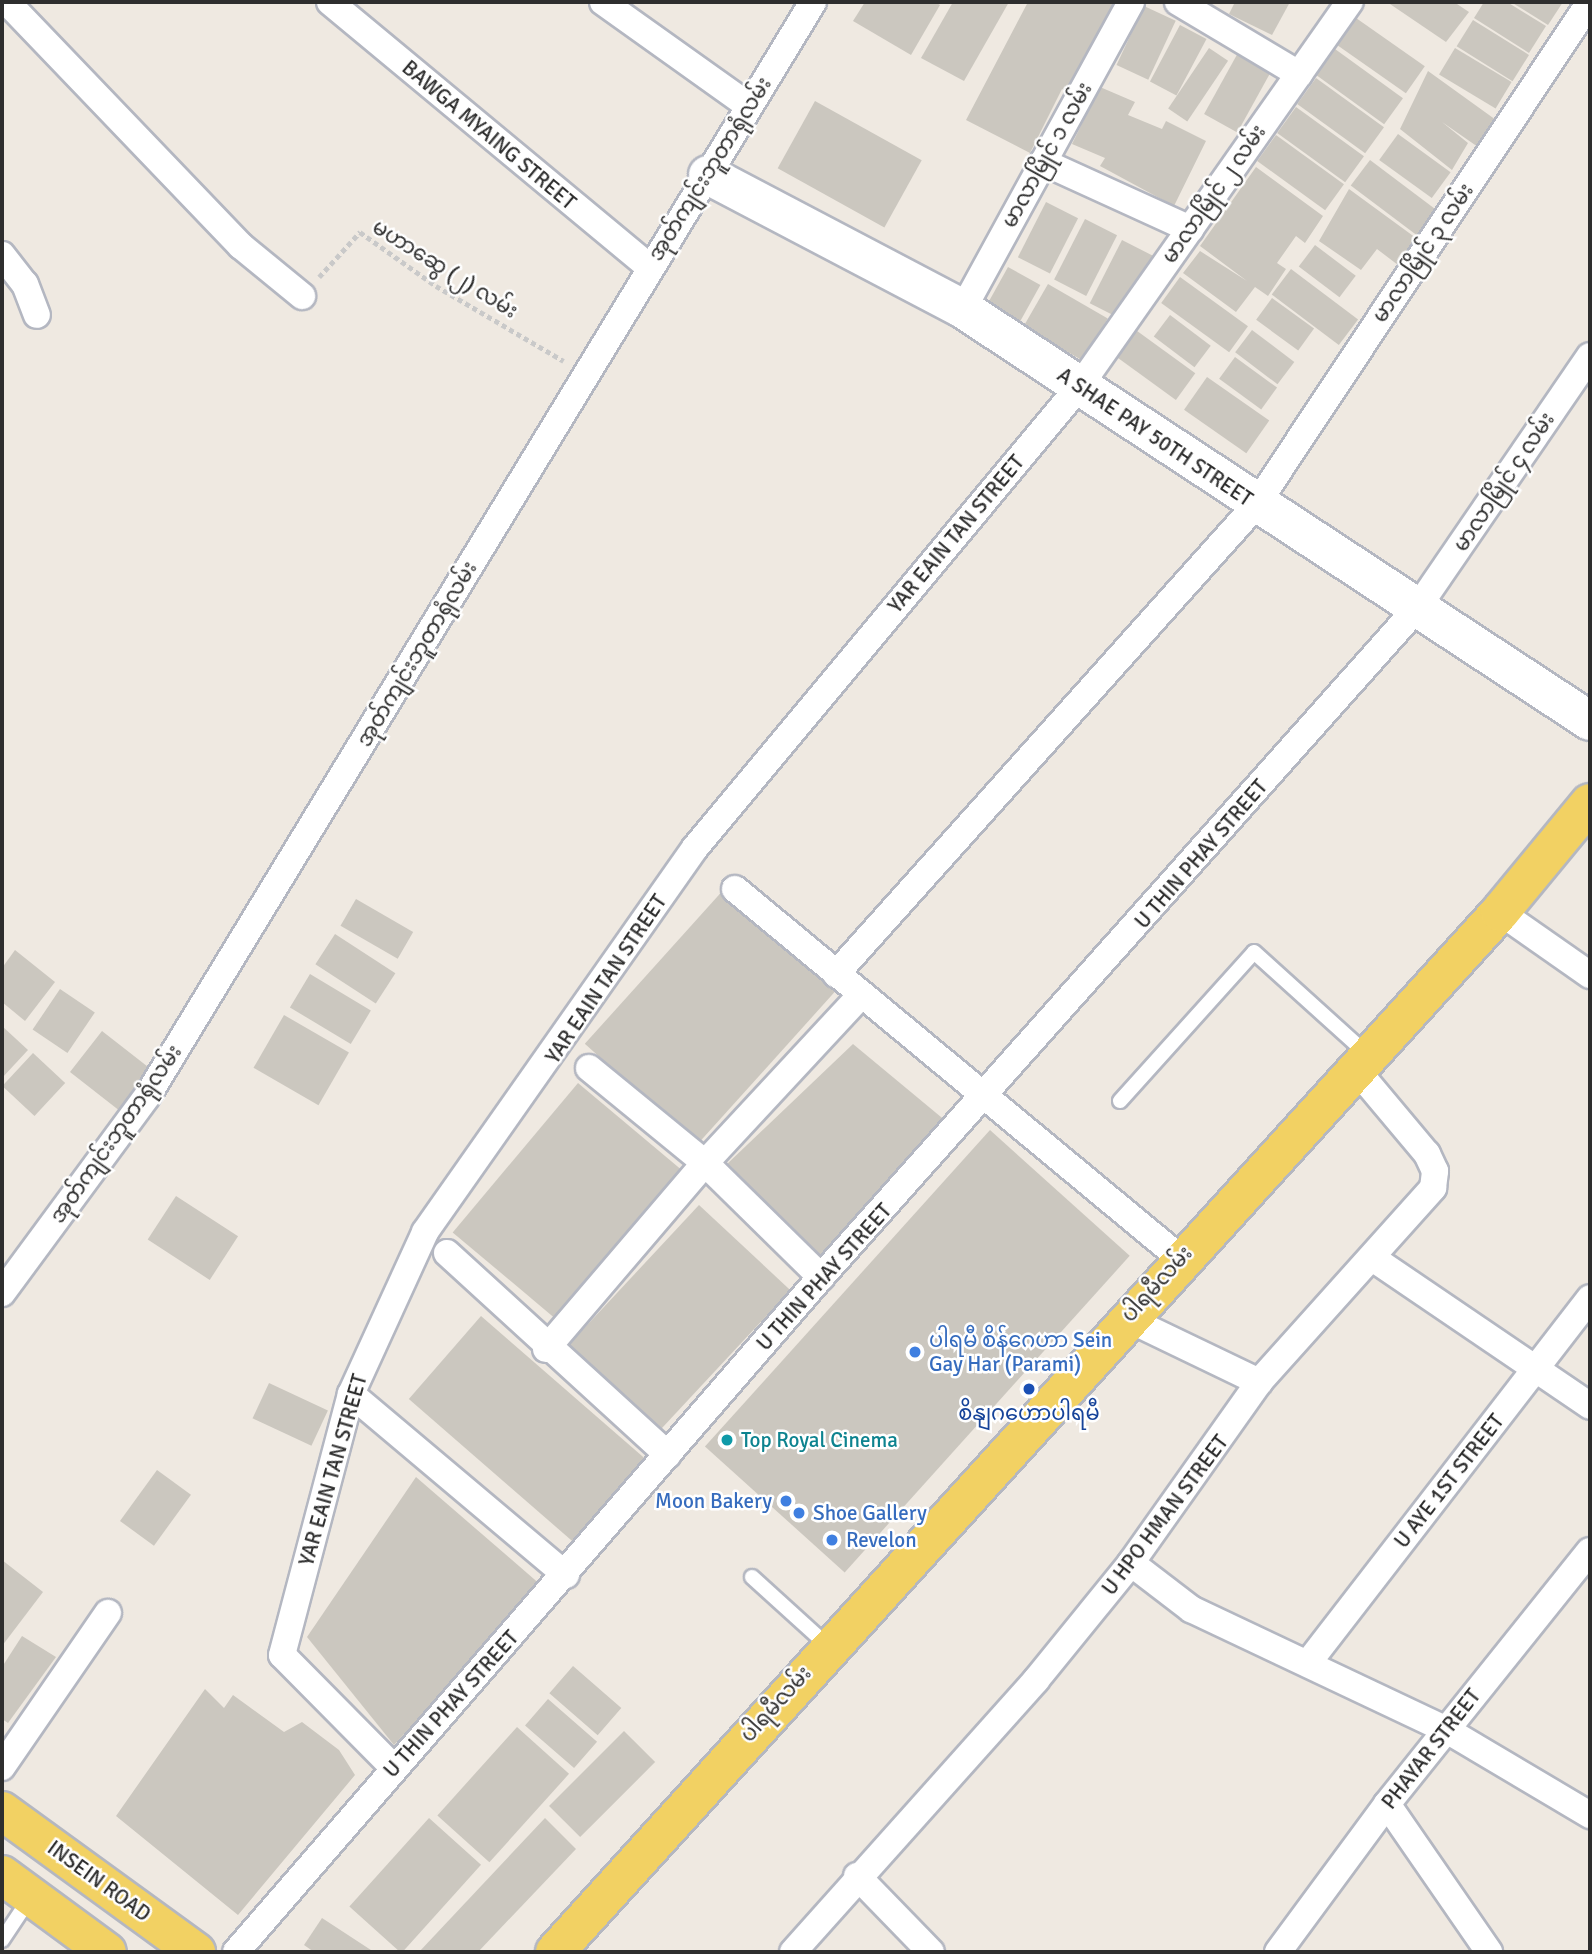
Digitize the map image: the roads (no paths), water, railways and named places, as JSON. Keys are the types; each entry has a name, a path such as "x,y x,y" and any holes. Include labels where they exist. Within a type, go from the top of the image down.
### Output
{"main road":[{"name":"ပါရမီလမ်း","path":"555,1952 1180,1258 1500,912 1590,803"},
{"name":"INSEIN ROAD","path":"2,1811 195,1952"},
{"path":"16,1886 107,1952"}],"street":[{"path":"7,2 241,246 302,296"},
{"name":"BAWGA MYAING STREET","path":"330,2 649,267"},
{"path":"603,2 750,106"},
{"name":"အုတ်ကျင်းဘူတာရုံလမ်း","path":"2,1293 148,1095 587,375 649,267 813,2"},
{"name":"မာလာမြိုင် ၁ လမ်း","path":"963,309 1131,2"},
{"path":"1178,2 1299,74"},
{"name":"မာလာမြိုင် ၂ လမ်း","path":"1079,387 1350,2"},
{"name":"မာလာမြိုင် ၃ လမ်း","path":"836,974 1256,505 1590,2"},
{"path":"1043,162 1190,229"},
{"name":"A SHAE PAY 50TH STREET","path":"708,175 963,309 1256,505 1419,607 1590,721"},
{"path":"2,255 24,284 37,315"},
{"name":"မာလာမြိုင် ၄ လမ်း","path":"1419,607 1590,356"},
{"name":"YAR EAIN TAN STREET","path":"394,1768 282,1655 351,1394 425,1232 695,848 1079,387"},
{"name":"U THIN PHAY STREET","path":"236,1952 394,1768 566,1575 821,1277 985,1099 1419,607"},
{"path":"735,889 860,996 1180,1258"},
{"path":"1500,912 1590,975"},
{"path":"546,1349 705,1163 860,996"},
{"name":"U HPO HMAN STREET","path":"793,1952 858,1876 1027,1691 1131,1563 1259,1382 1374,1259 1436,1180 1427,1154 1361,1061"},
{"path":"589,1068 705,1163 821,1277"},
{"path":"447,1253 546,1349 668,1455"},
{"path":"1374,1259 1590,1406"},
{"name":"U AYE 1ST STREET","path":"1308,1663 1590,1298"},
{"path":"1126,1318 1259,1382"},
{"path":"351,1394 566,1575"},
{"name":"PHAYAR STREET","path":"1278,1952 1445,1729 1590,1551"},
{"path":"1131,1563 1191,1609 1445,1729 1586,1805"},
{"path":"2,1767 108,1613"},
{"path":"1387,1804 1489,1952"},
{"path":"858,1876 931,1952"}],"lane":[{"path":"1120,1101 1254,952 1361,1061"},
{"path":"752,1577 828,1646"},
{"path":"2,1940 16,1886"}],"place":[{"name":"ပါရမီ စိန်ဂေဟာ Sein Gay Har (Parami)","path":"915,1352"},
{"name":"စိနျဂဟောပါရမီ","path":"1029,1389"},
{"name":"Top Royal Cinema","path":"727,1440"},
{"name":"Moon Bakery","path":"786,1501"},
{"name":"Shoe Gallery","path":"799,1513"},
{"name":"Revelon","path":"832,1540"}]}
